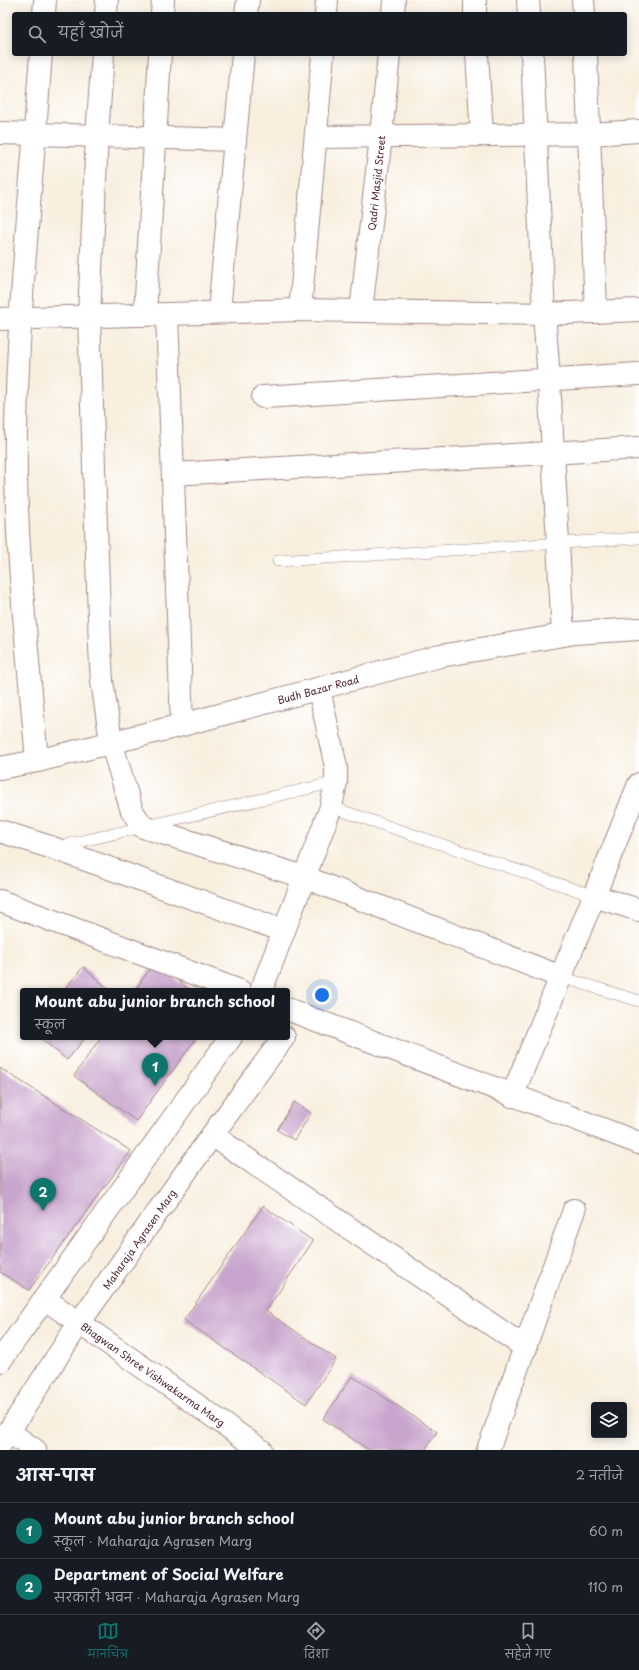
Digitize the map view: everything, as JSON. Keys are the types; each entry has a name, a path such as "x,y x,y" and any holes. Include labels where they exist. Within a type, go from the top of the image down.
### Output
{"street":[{"path":"44,12 45,0"},
{"path":"106,12 107,0"},
{"path":"162,12 163,0"},
{"path":"246,12 248,0"},
{"path":"326,12 327,0"},
{"path":"393,12 394,0"},
{"path":"474,0 475,12"},
{"path":"528,0 529,12"},
{"path":"583,0 584,12"},
{"path":"37,761 22,572 10,318 36,133 41,56"},
{"path":"103,56 97,135 89,316 101,674 110,742 132,811 143,826 304,877 561,977"},
{"path":"146,315 160,56"},
{"path":"219,312 243,56"},
{"path":"300,310 323,56"},
{"name":"Qadri Masjid Street","path":"361,311 382,136 389,56"},
{"path":"477,56 482,135"},
{"path":"532,56 544,314 563,635"},
{"path":"586,56 596,312"},
{"path":"316,137 590,134 639,131"},
{"path":"0,133 156,136 235,140"},
{"path":"10,318 300,310 544,314 639,310"},
{"path":"167,314 182,725"},
{"path":"263,397 639,374"},
{"path":"173,474 639,448"},
{"name":"Budh Bazar Road","path":"0,768 37,761 182,725 440,656 563,635 639,630"},
{"path":"262,988 331,807 336,782 336,767 319,689"},
{"path":"512,1096 639,784"},
{"path":"0,831 53,848 284,931"},
{"path":"594,896 639,910"},
{"path":"0,901 232,988"},
{"path":"290,1023 294,1011 512,1096 639,1143"},
{"path":"0,1361 228,1040"},
{"name":"Maharaja Agrasen Marg","path":"4,1438 79,1323 212,1134 282,1040"},
{"path":"212,1134 526,1348"},
{"path":"488,1450 526,1348 574,1210"},
{"name":"Bhagwan Shree Vishwakarma Marg","path":"45,1299 261,1450"},
{"path":"4,1438 35,1450"}],"lane":[{"path":"278,561 639,538"},
{"path":"53,848 336,782"},
{"path":"331,807 594,896"},
{"path":"561,977 639,1001"}],"building":[{"path":"154,963 188,988 136,988"},
{"path":"83,967 108,988 66,988"},
{"path":"43,1040 84,1040 67,1060"},
{"path":"99,1040 195,1040 136,1121 74,1076"},
{"path":"0,1068 131,1151 29,1290 0,1272"},
{"path":"294,1102 311,1113 294,1140 277,1130"},
{"path":"263,1206 313,1241 266,1311 336,1359 306,1404 184,1320"},
{"path":"352,1376 437,1432 425,1450 369,1450 323,1419"}],"place":[{"name":"Mount abu junior branch school","path":"155,1086"},
{"name":"Department of Social Welfare","path":"43,1211"}]}
